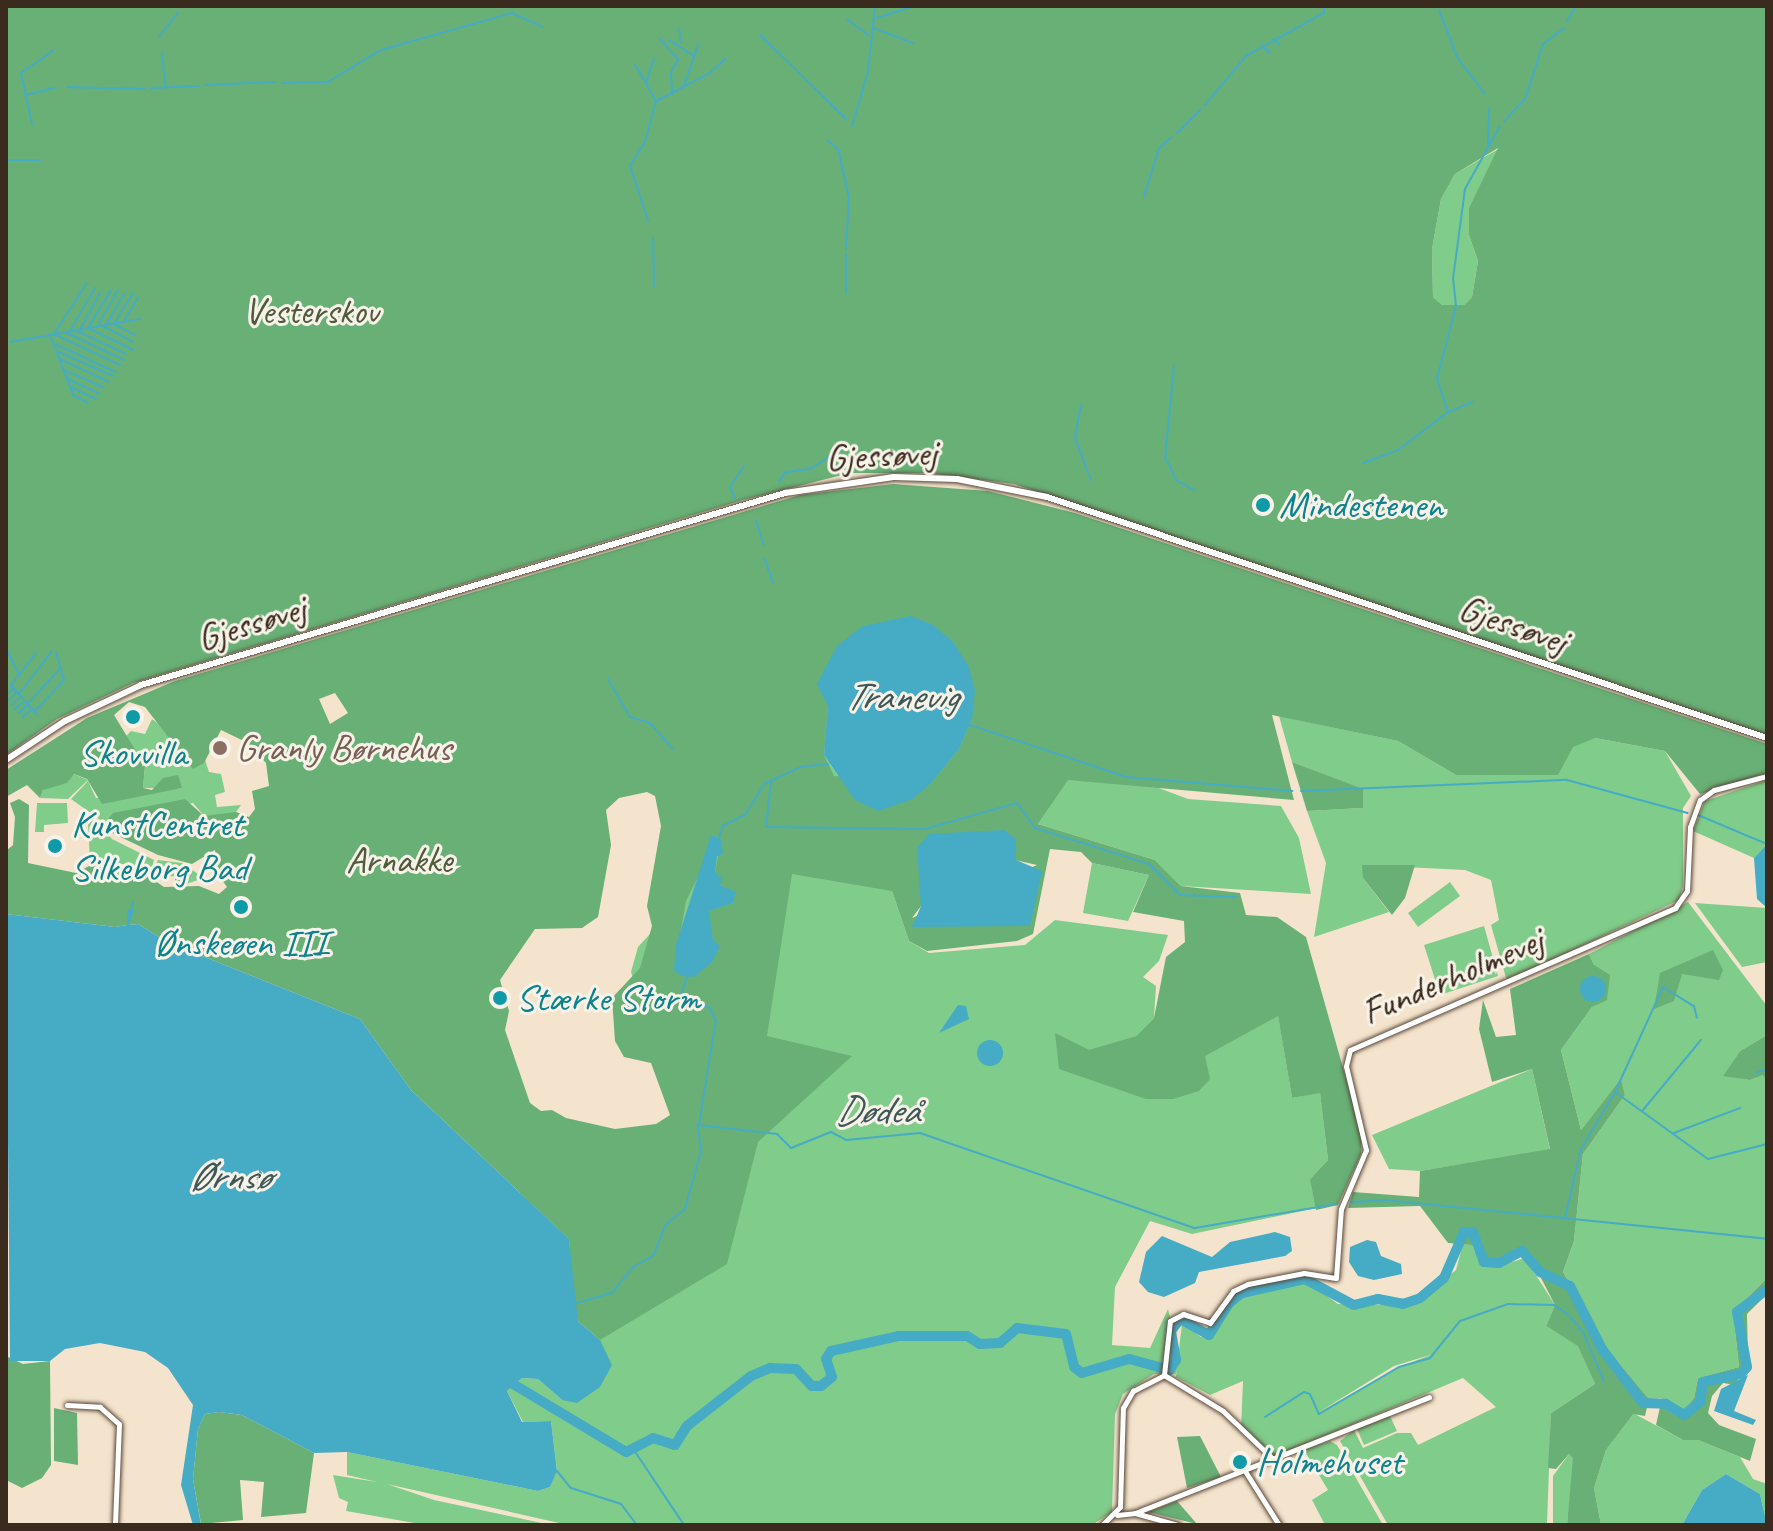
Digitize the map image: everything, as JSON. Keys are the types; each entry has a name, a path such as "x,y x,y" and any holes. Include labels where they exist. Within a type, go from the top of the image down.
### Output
{"street":[{"name":"Gjessøvej","path":"6,760 65,721 141,685 785,493 894,477 957,479 1047,497 1767,738"},
{"name":"Funderholmevej","path":"1164,1375 1168,1365 1167,1329 1177,1316 1189,1315 1206,1325 1233,1291 1248,1284 1304,1273 1336,1278 1341,1209 1366,1150 1346,1066 1350,1050 1675,908 1687,891 1690,827 1700,800 1714,790 1767,776"},
{"path":"1116,1515 1121,1503 1123,1408 1133,1391 1164,1375 1223,1411 1273,1460"},
{"path":"1102,1525 1116,1515 1135,1513 1429,1397"},
{"path":"67,1405 100,1407 119,1424 115,1525"},
{"path":"1245,1471 1279,1525"},
{"path":"1135,1513 1178,1525"}],"green space":[{"name":"Vesterskov","path":"6,6 1767,6 1767,735 1014,484 928,473 850,473 743,500 133,683 57,719 6,755","holes":["1498,148 1469,208 1469,235 1478,261 1472,297 1465,305 1442,305 1433,297 1432,249 1441,199 1455,174"]},
{"path":"1500,148 1469,208 1469,235 1478,261 1472,297 1466,305 1442,305 1433,297 1432,249 1441,199 1455,174"},
{"name":"Arnakke","path":"893,484 988,491 1075,513 1767,744 1767,773 1700,794 1665,751 1595,738 1573,747 1558,775 1456,775 1398,741 1272,715 1294,800 1068,780 1038,824 1155,860 1181,886 1240,893 1246,915 1277,917 1306,937 1362,1135 1361,1154 1338,1205 1316,1210 1310,1179 1328,1160 1320,1093 1292,1098 1278,1016 1205,1056 1210,1079 1199,1091 1173,1099 1146,1099 1059,1069 1055,1033 1089,1050 1136,1036 1154,1018 1166,957 1185,942 1184,921 1133,912 1149,875 1092,863 1081,852 1050,849 1033,934 1017,941 927,951 909,941 892,891 792,874 767,1036 852,1056 758,1142 727,1264 600,1340 578,1321 573,1304 569,1239 411,1090 360,1019 167,942 138,924 128,925 133,909 127,925 115,927 6,914 6,851 13,845 15,817 10,803 19,799 29,805 28,863 76,873 91,865 123,868 142,872 164,887 199,886 219,894 227,887 218,874 215,850 192,864 158,855 108,831 108,819 113,813 185,799 204,816 236,812 249,817 255,809 252,791 269,786 266,763 248,743 221,730 204,763 193,769 145,707 129,702 114,715 145,766 143,788 152,790 163,778 178,775 182,788 102,804 87,779 74,774 67,783 43,790 40,798 27,785 6,797 6,770 87,718 175,681 800,495","holes":["335,693 348,713 330,724 319,699","828,706 972,719 959,749 932,782 834,776 824,755","647,792 655,796 661,826 647,906 652,926 640,968 612,998 615,1041 624,1057 651,1063 670,1115 656,1124 615,1129 566,1118 552,1110 541,1111 530,1103 505,1030 509,1011 500,980 535,929 582,928 598,917 611,845 606,810 619,798","711,835 721,839 715,873 720,885 735,892 733,903 708,911 713,940 674,970 686,901 704,865","1015,860 1037,865 912,918 921,906"]},
{"path":"838,586 1029,774 892,891 909,941 929,953 1025,945 1055,920 1168,935 1159,961 1143,977 1156,986 1154,1018 1136,1036 1089,1051 1055,1034 1090,1057 1278,1015 1292,1098 1320,1092 1328,1160 1310,1179 1336,1204 1192,1234 1150,1221 1115,1287 1112,1345 1150,1348 1168,1309 1180,1360 1176,1374 1154,1374 1123,1394 1115,1414 1112,1512 1092,1525 568,1525 387,1484 434,1500 551,1525 426,1525 346,1511 348,1502 339,1498 333,1475 377,1482 347,1475 347,1452 538,1491 550,1487 557,1470 551,1421 523,1422 507,1391 522,1378 538,1379 562,1400 600,1340 569,1239 520,1193 679,1120 631,972 638,947 660,923","holes":["829,724 855,800 824,755"]},
{"path":"1279,716 1398,741 1456,775 1595,738 1665,751 1691,796 1683,808 1683,886 1679,900 1507,981 1491,925 1499,920 1491,880 1465,870 1363,865 1363,878 1389,912 1314,937 1326,863 1307,811 1363,808 1363,790 1292,762"},
{"path":"152,719 205,760 209,772 221,774 225,792 215,795 217,807 241,805 234,815 204,816 193,803 108,819 106,824 71,799 88,781 96,798 182,788 143,788 145,766 125,737 131,731 145,734"},
{"path":"1292,762 1363,789 1363,808 1307,811"},
{"path":"74,774 88,780 68,799 40,798 43,790"},
{"path":"1068,779 1156,787 1188,799 1281,806 1299,838 1311,894 1181,886 1155,860 1038,824"},
{"path":"1767,780 1767,844 1754,858 1693,831 1705,801"},
{"path":"37,803 67,803 68,823 44,825 44,832 35,832"},
{"path":"93,819 112,839 154,860 152,867 90,861 88,823"},
{"path":"158,860 182,863 204,878 183,885 175,882 175,876 156,878 152,872"},
{"path":"1092,863 1149,875 1128,921 1083,913"},
{"path":"1362,865 1415,865 1405,898 1392,915 1363,878"},
{"path":"1450,882 1460,896 1418,927 1408,913"},
{"path":"1688,902 1767,1006 1767,1035 1740,1051 1724,1075 1750,1080 1764,1074 1767,1081 1767,1278 1733,1312 1739,1367 1698,1378 1694,1398 1684,1411 1662,1398 1649,1399 1607,1349 1563,1272 1574,1241 1583,1154 1625,1095 1621,1080 1581,1130 1561,1050 1592,1007 1594,965 1589,954"},
{"path":"1695,903 1767,908 1767,962 1742,967"},
{"path":"1484,926 1498,976 1440,995 1424,945"},
{"path":"1713,950 1723,970 1719,980 1682,974 1674,1001 1654,1009 1660,973"},
{"path":"1589,954 1594,965 1610,975 1607,1000 1592,1007 1561,1050 1581,1130 1621,1079 1625,1095 1583,1154 1574,1241 1563,1272 1607,1349 1649,1399 1645,1416 1633,1414 1606,1450 1594,1488 1601,1525 1567,1525 1573,1458 1569,1454 1556,1469 1548,1468 1551,1413 1595,1384 1578,1346 1546,1326 1555,1305 1529,1255 1485,1264 1472,1245 1448,1243 1420,1206 1348,1208 1353,1192 1419,1197 1420,1171 1550,1149 1532,1069 1492,1082 1479,1029 1483,1000 1496,1037 1516,1035 1510,989"},
{"path":"1767,1035 1767,1081 1763,1075 1750,1080 1723,1076 1740,1051"},
{"path":"1532,1069 1550,1150 1420,1171 1389,1169 1372,1135"},
{"path":"1463,1244 1472,1245 1481,1264 1498,1266 1525,1258 1555,1305 1546,1326 1579,1346 1595,1384 1551,1413 1547,1525 1388,1525 1340,1441 1354,1430 1363,1448 1397,1433 1411,1433 1418,1445 1496,1407 1463,1378 1274,1457 1241,1430 1243,1381 1210,1395 1176,1377 1182,1323 1201,1337 1213,1337 1230,1305 1251,1291 1254,1295 1306,1281 1338,1304 1412,1305 1456,1270","holes":["1433,1354 1399,1367 1319,1412 1394,1366"]},
{"path":"1767,1278 1767,1294 1747,1314 1748,1360 1735,1385 1723,1383 1712,1396 1708,1413 1719,1425 1756,1439 1750,1461 1698,1440 1683,1440 1656,1425 1662,1398 1681,1414 1694,1398 1698,1378 1739,1367 1733,1312"},
{"path":"6,1356 23,1364 50,1361 51,1465 42,1478 22,1488 6,1480"},
{"path":"54,1408 77,1413 78,1465 54,1461"},
{"path":"1633,1413 1683,1440 1698,1440 1740,1457 1753,1479 1767,1484 1767,1525 1760,1494 1726,1474 1702,1490 1682,1525 1601,1525 1594,1488 1606,1450"},
{"path":"205,1414 242,1415 314,1453 306,1513 261,1517 264,1482 240,1480 243,1520 201,1524 193,1479 198,1429"},
{"path":"1390,1416 1397,1431 1364,1445 1357,1429"},
{"path":"1200,1436 1221,1477 1187,1488 1177,1437"},
{"path":"1330,1441 1337,1445 1383,1525 1325,1525 1312,1500 1328,1490 1304,1450"},
{"path":"1569,1454 1574,1458 1567,1525 1553,1525 1553,1476"},
{"path":"1177,1501 1197,1524 1148,1512"}],"water":[{"name":"Tranevig","path":"911,616 933,625 953,642 969,667 975,691 972,719 959,749 932,782 913,799 878,811 855,800 824,755 828,706 817,684 837,646 863,626"},
{"path":"1004,830 1016,839 1016,860 1042,871 1030,926 912,927 921,906 917,848 929,834"},
{"path":"711,835 721,839 723,854 717,856 715,873 722,878 720,885 736,892 733,903 709,911 713,940 720,946 712,962 694,977 681,976 674,970 676,945"},
{"path":"1767,844 1767,908 1757,899 1754,858"},
{"name":"Ørnsø","path":"128,909 134,910 129,925 138,924 167,942 360,1019 411,1090 569,1239 578,1321 600,1340 612,1365 600,1387 577,1403 562,1400 538,1379 522,1378 507,1391 522,1422 551,1421 557,1471 550,1487 538,1491 347,1452 314,1453 242,1415 219,1412 205,1414 198,1429 193,1479 201,1525 193,1525 181,1485 193,1405 168,1368 145,1352 100,1343 65,1349 50,1361 10,1361 6,914 115,927 127,925"},
{"path":"1593,976 1602,980 1606,989 1602,998 1593,1002 1584,998 1580,989 1584,980"},
{"path":"958,1005 966,1006 969,1019 939,1033"},
{"path":"990,1040 999,1044 1003,1053 999,1062 990,1066 981,1062 977,1053 981,1044"},
{"path":"1275,1232 1290,1237 1292,1251 1285,1256 1199,1272 1195,1283 1164,1297 1148,1292 1139,1282 1146,1252 1162,1236 1212,1257 1230,1242"},
{"path":"1367,1240 1376,1242 1381,1256 1401,1264 1402,1274 1374,1280 1358,1276 1349,1262 1350,1247"},
{"path":"1748,1375 1734,1411 1756,1420 1753,1425 1714,1411 1721,1389"},
{"path":"1726,1474 1760,1494 1767,1525 1682,1525 1702,1490"}],"waterway":[{"path":"852,126 868,72 875,6"},
{"path":"877,18 913,6"},
{"path":"1205,105 1246,56 1324,13 1324,6"},
{"path":"1567,21 1576,6"},
{"path":"1439,10 1457,57 1485,94"},
{"path":"159,37 178,13"},
{"path":"282,83 328,82 381,50 512,13 543,27"},
{"path":"847,19 868,35"},
{"path":"873,28 913,43"},
{"path":"1504,121 1525,99 1543,44 1564,28"},
{"path":"679,29 681,43"},
{"path":"760,35 846,119"},
{"path":"660,39 678,59 671,73 672,94"},
{"path":"1273,39 1280,45"},
{"path":"669,40 694,56"},
{"path":"684,86 698,45"},
{"path":"1262,45 1270,53"},
{"path":"32,124 21,73 54,50"},
{"path":"162,54 165,85"},
{"path":"654,58 646,84 656,101"},
{"path":"648,221 630,165 645,142 656,101 710,73 725,59"},
{"path":"635,65 645,81"},
{"path":"206,85 275,82"},
{"path":"151,88 199,86"},
{"path":"67,87 145,89"},
{"path":"26,95 54,88"},
{"path":"1488,145 1489,108"},
{"path":"1177,133 1200,110"},
{"path":"1448,412 1437,379 1456,306 1453,279 1465,189 1500,126"},
{"path":"1144,196 1159,148 1172,137"},
{"path":"828,141 838,149 849,198 846,249"},
{"path":"6,160 41,160"},
{"path":"653,238 654,286"},
{"path":"846,255 846,293"},
{"path":"87,283 54,334 120,365"},
{"path":"70,331 95,288"},
{"path":"111,290 88,328 133,350"},
{"path":"99,324 118,290"},
{"path":"80,330 100,293"},
{"path":"107,324 124,293"},
{"path":"133,293 114,324 135,335"},
{"path":"124,321 138,298"},
{"path":"10,342 140,319"},
{"path":"103,326 133,342"},
{"path":"77,331 126,354"},
{"path":"67,333 124,360"},
{"path":"51,337 73,395 88,403"},
{"path":"55,344 116,372"},
{"path":"59,352 113,376"},
{"path":"60,359 109,382"},
{"path":"1174,366 1165,457 1176,480 1194,490"},
{"path":"64,370 103,387"},
{"path":"68,379 100,394"},
{"path":"71,387 96,399"},
{"path":"1363,463 1398,450 1448,412 1473,402"},
{"path":"1081,405 1075,437 1088,472"},
{"path":"779,482 785,472 810,469 845,447"},
{"path":"735,498 730,487 744,466"},
{"path":"1089,474 1091,480"},
{"path":"756,521 764,545"},
{"path":"765,559 773,583"},
{"path":"6,648 19,675"},
{"path":"19,694 52,651"},
{"path":"35,711 64,680 56,652"},
{"path":"36,653 11,685 37,715"},
{"path":"19,713 59,670"},
{"path":"608,679 630,717 650,723 673,749"},
{"path":"6,695 14,688"},
{"path":"9,700 16,693"},
{"path":"12,705 20,697"},
{"path":"15,709 23,702"},
{"path":"23,717 31,710"},
{"path":"970,725 1126,777 1292,791"},
{"path":"719,838 723,826 745,815 764,784 800,767 828,764"},
{"path":"1301,791 1567,780 1688,813"},
{"path":"771,781 766,827 925,829 1017,803 1035,828 1149,864 1180,895 1236,897"},
{"path":"1698,815 1767,844"},
{"path":"132,908 133,902"},
{"path":"687,977 681,995 688,1005 709,1007 716,1020 699,1125"},
{"path":"1615,1092 1663,987 1694,1006 1697,1018"},
{"path":"1643,1110 1701,1040"},
{"path":"1756,1072 1767,1070"},
{"path":"1565,1218 1581,1149 1615,1092 1708,1159 1767,1144"},
{"path":"1674,1133 1740,1108"},
{"name":"Dødeå","path":"573,1304 612,1293 633,1267 653,1256 666,1224 685,1209 701,1151 698,1125 777,1134 791,1148 831,1132 846,1140 920,1133 1195,1228 1336,1204"},
{"name":"Dødeå","path":"1351,1202 1385,1200 1767,1239"},
{"path":"513,1384 626,1452 653,1438 675,1445 687,1426 751,1376 770,1368 796,1369 812,1386 821,1386 832,1377 826,1359 831,1351 899,1336 967,1336 980,1344 1000,1343 1017,1328 1066,1334 1074,1367 1082,1373 1129,1359 1170,1370 1176,1360 1171,1331 1180,1319 1209,1335 1229,1303 1242,1293 1305,1279 1354,1305 1378,1299 1403,1304 1420,1298 1444,1278 1464,1232 1473,1232 1484,1262 1499,1263 1522,1251 1540,1272 1570,1286 1602,1349 1643,1403 1666,1404 1684,1415 1700,1402 1703,1382 1741,1374 1747,1367 1737,1312 1767,1289"},
{"path":"1265,1417 1304,1392 1310,1394 1319,1414 1399,1367 1430,1358 1460,1321 1508,1304 1554,1305 1569,1315 1584,1334 1604,1381"},
{"path":"634,1450 684,1525"},
{"path":"557,1471 571,1488 621,1504 637,1525"}],"railway":[{"path":"230,1525 345,1525"}],"place":[{"name":"Mindestenen","path":"1263,505"},
{"name":"Skovvilla","path":"133,717"},
{"name":"Granly Børnehus","path":"220,748"},
{"name":"KunstCentret Silkeborg Bad","path":"55,846"},
{"name":"Ønskeøen III","path":"241,907"},
{"name":"Stærke Storm","path":"500,998"},
{"name":"Holmehuset","path":"1240,1462"}]}
